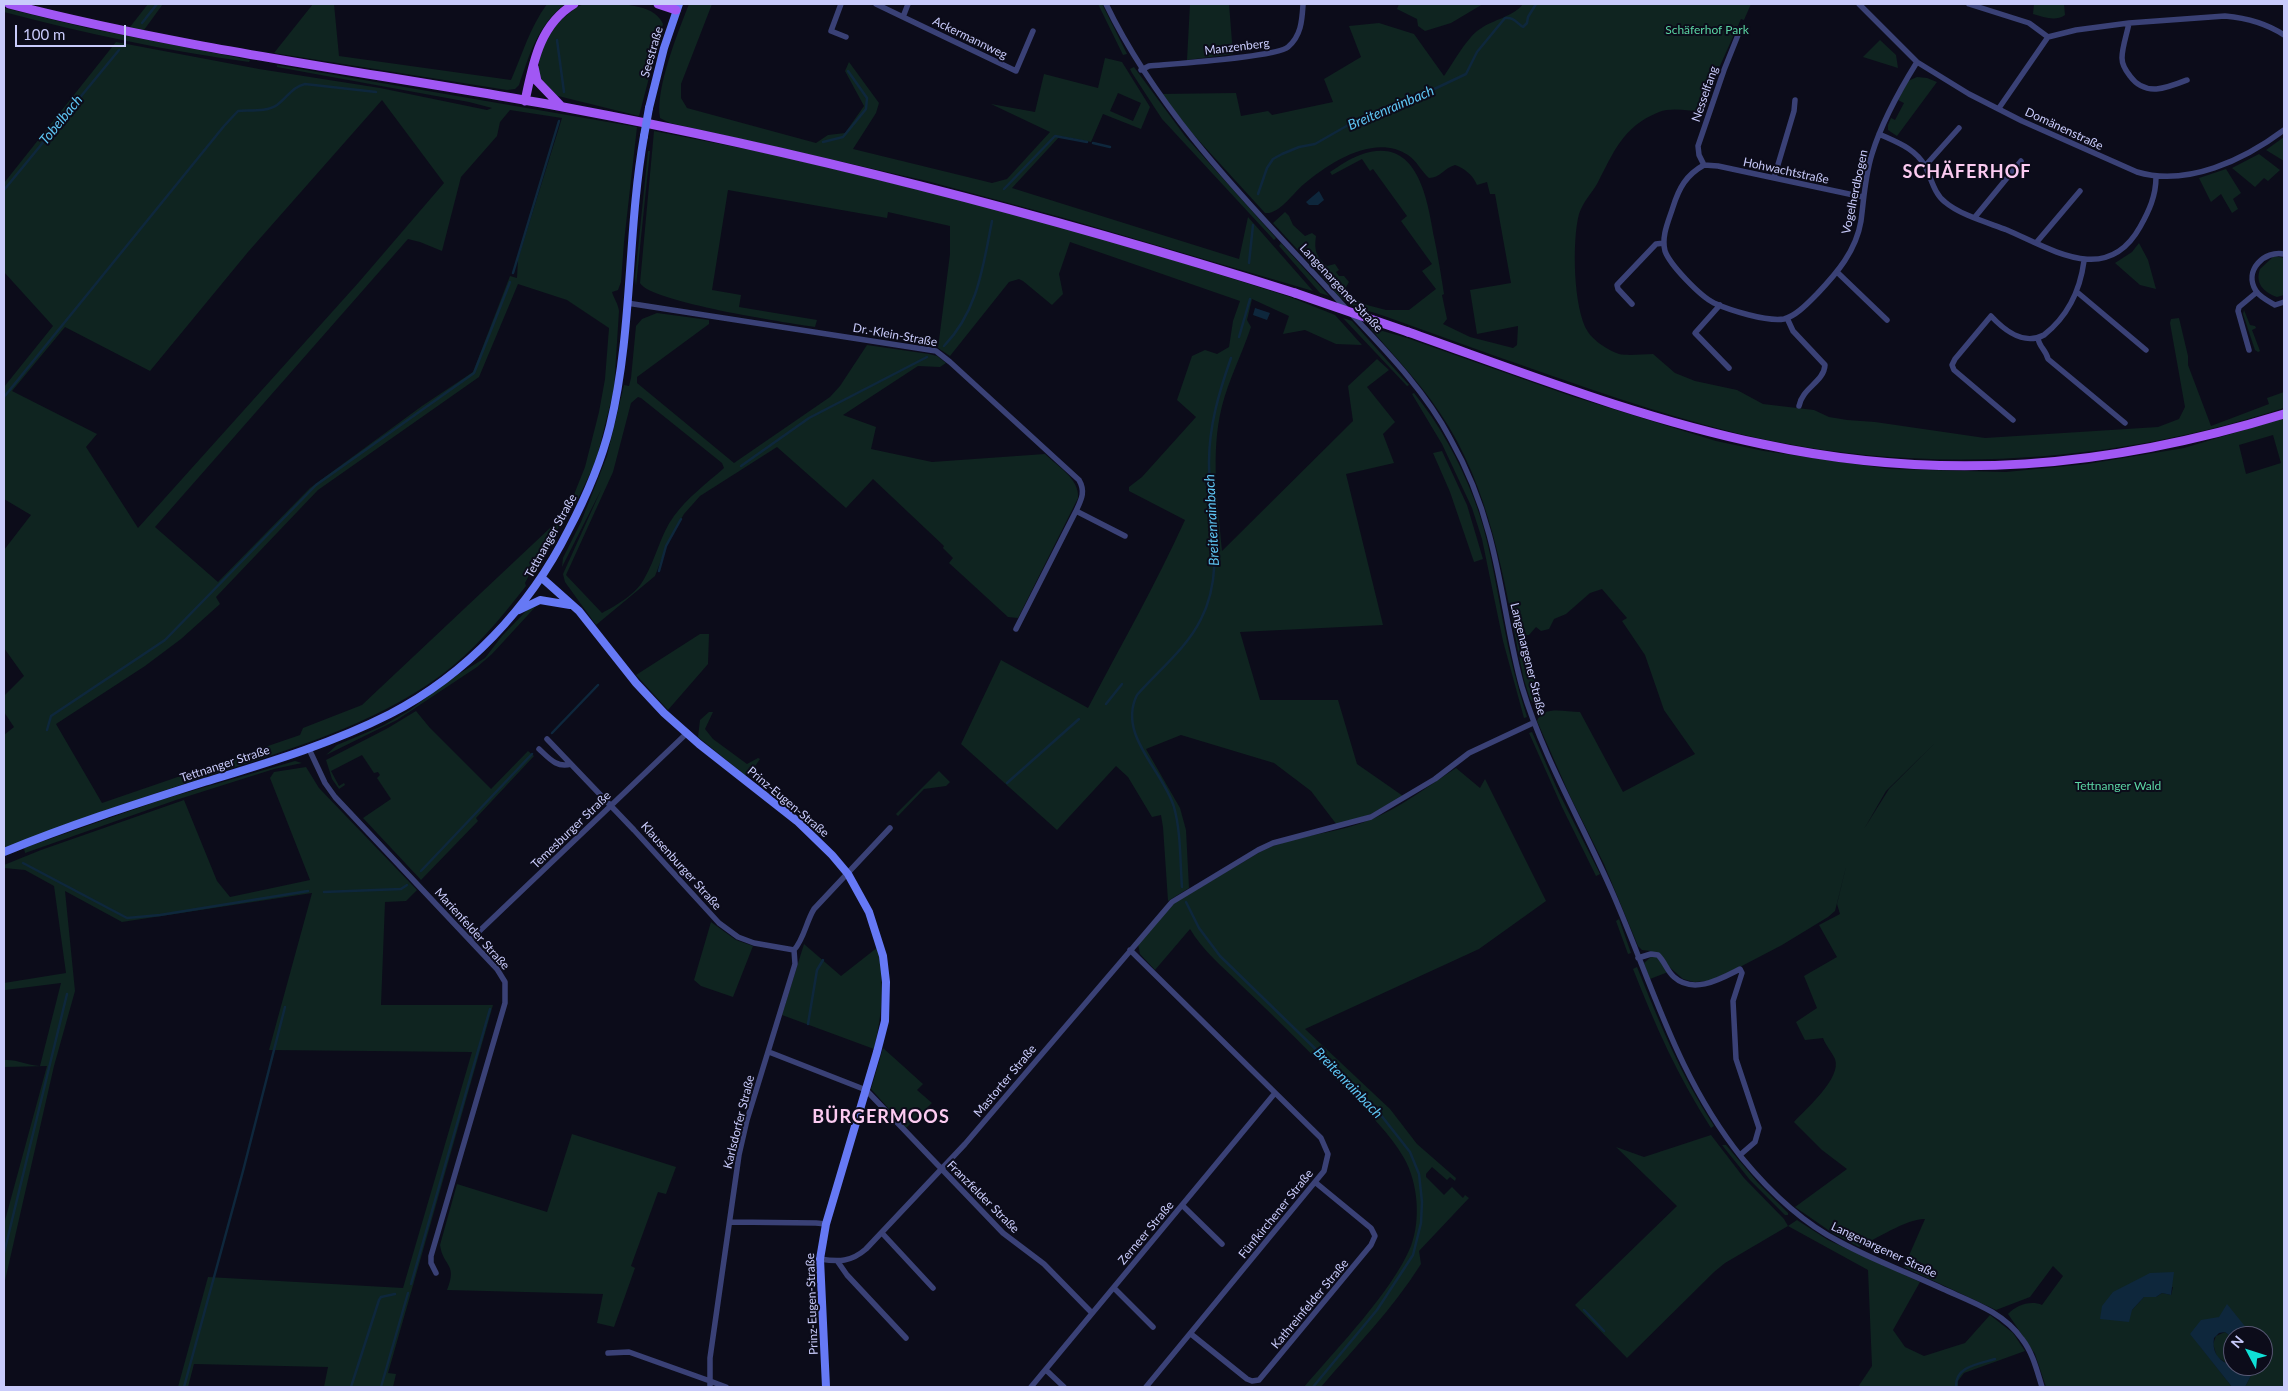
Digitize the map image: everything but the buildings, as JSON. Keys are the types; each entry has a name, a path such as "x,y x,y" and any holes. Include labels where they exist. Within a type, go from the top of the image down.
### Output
{"main road":[{"path":"9,4 96,25 211,48 561,106 768,149 926,186 1082,228 1295,293 1607,402 1695,428 1763,445 1868,461 1925,466 1983,466 2083,459 2182,443 2284,414"},
{"path":"525,100 540,42 547,29 561,13 574,4"},
{"path":"658,4 678,7"},
{"name":"Seestraße","path":"644,136 664,48 678,7"},
{"path":"533,65 536,81 561,106"},
{"name":"Tettnanger Straße","path":"4,852 87,820 309,749 369,724 413,701 467,660 513,614 542,578 555,558 587,493 603,452 618,390 635,204 644,136"},
{"name":"Prinz-Eugen-Straße","path":"542,578 573,606 650,699 686,734 797,821 832,855 848,874 875,927 883,956 886,982 883,1027 826,1224 820,1259 826,1387"},
{"path":"513,614 540,600 573,606"}],"street":[{"path":"841,4 831,31 846,37"},
{"name":"Ackermannweg","path":"876,4 1016,71 1033,31"},
{"path":"904,17 908,4"},
{"name":"Langenargener Straße","path":"1106,4 1141,70 1188,134 1416,387 1448,433 1469,476 1484,517 1520,681 1533,723 1563,791 1606,879 1667,1032 1683,1066 1712,1116 1740,1155 1786,1204 1826,1234 1998,1315 2024,1342 2031,1354 2042,1387"},
{"name":"Domänenstraße","path":"1859,4 1917,62 1969,94 2110,161 2156,177 2194,173 2227,162 2260,148 2284,130"},
{"path":"1969,4 2029,23 2048,38"},
{"name":"Manzenberg","path":"1141,70 1149,66 1283,51 1296,39 1303,5"},
{"path":"1999,108 2048,38 2076,30 2129,23 2225,16 2241,17 2263,24 2284,35"},
{"path":"2129,23 2122,58 2126,70 2136,84 2157,90 2187,80"},
{"name":"Nesselfang","path":"1704,165 1699,155 1698,146 1740,30"},
{"name":"Vogelherdbogen","path":"1787,318 1801,309 1837,272 1853,246 1858,234 1865,178 1879,134 1917,62"},
{"path":"1774,178 1794,111 1795,100"},
{"path":"1924,166 1959,128"},
{"path":"1879,134 1907,147 1924,166 1942,199 1954,208 2084,261 2110,256 2131,240 2151,206 2156,189 2156,177"},
{"path":"1975,217 2021,161"},
{"path":"1704,165 1692,173 1680,189 1664,243 1668,258 1705,297 1720,305 1758,316 1778,319 1787,318 1793,331 1825,365 1822,375 1803,394 1799,406"},
{"name":"Hohwachtstraße","path":"1704,165 1863,197"},
{"path":"2036,243 2080,191"},
{"path":"1632,304 1618,289 1617,285 1656,244 1664,243"},
{"path":"2284,254 2267,255 2257,264 2253,280 2257,292 2275,305 2284,302"},
{"path":"2013,420 1954,370 1952,365 1990,316 2011,333 2026,339 2038,338 2050,330 2077,292 2084,261"},
{"path":"1837,272 1887,320"},
{"path":"2077,292 2146,350"},
{"path":"2249,350 2238,311 2239,307 2257,292"},
{"name":"Dr.-Klein-Straße","path":"627,303 941,353 1079,480 1083,492 1076,512 1016,629"},
{"path":"1720,305 1695,333 1729,368"},
{"path":"2038,338 2039,345 2047,353 2048,359 2125,423"},
{"path":"1076,512 1124,536"},
{"name":"Mastorter Straße","path":"838,1262 847,1261 858,1256 941,1170 1176,898 1273,843 1371,817 1435,779 1469,753 1533,723"},
{"name":"Temesburger Straße","path":"470,940 686,734"},
{"name":"Klausenburger Straße","path":"547,739 611,805 711,915 728,930 754,943 794,950"},
{"name":"Marienfelder Straße","path":"309,749 325,783 335,797 501,974 506,992 501,1018 431,1256 431,1263 436,1273"},
{"name":"Klausenburger Straße","path":"539,749 556,764 571,764"},
{"name":"Karlsdorfer Straße","path":"710,1384 710,1358 741,1146 747,1120 795,964 794,950 799,945 806,922 814,909 890,828"},
{"name":"Fünfkirchener Straße","path":"1130,950 1321,1138 1328,1154 1327,1164 1315,1182 1146,1387"},
{"path":"1638,958 1651,954 1658,955 1676,979 1692,984 1712,983 1740,969 1742,973 1733,1001 1736,1058 1759,1128 1755,1142 1740,1155"},
{"path":"768,1052 866,1090"},
{"name":"Franzfelder Straße","path":"866,1090 1003,1233 1044,1264 1092,1313"},
{"name":"Zerneer Straße","path":"1032,1387 1275,1093"},
{"name":"Kathreinfelder Straße","path":"1191,1334 1247,1379 1252,1381 1259,1380 1365,1252 1374,1240 1374,1232 1315,1182"},
{"path":"1182,1205 1222,1244"},
{"path":"731,1222 816,1222 826,1224"},
{"path":"882,1233 933,1288"},
{"path":"820,1259 838,1262 847,1275 906,1338"},
{"path":"1114,1288 1153,1327"},
{"path":"608,1353 629,1352 710,1384 726,1387"},
{"path":"1046,1370 1064,1387"}],"green space":[{"path":"148,4 163,4 144,30 130,27"},
{"path":"313,4 334,4 339,56 511,80 531,32 547,4 565,4 541,30 519,85 515,89 507,90 274,53"},
{"path":"584,4 617,4 640,7 658,16 663,24 639,116 554,95 539,78 539,62 545,39 557,23 577,7"},
{"path":"689,4 712,4 681,84 681,98 687,108 816,143 828,135 845,133 864,106 845,71 849,62 879,103 876,113 853,149 992,183 1007,179 1050,132 991,104 1035,112 1044,74 1098,88 1105,58 1122,62 1150,107 1141,129 1103,114 1091,142 1060,136 1012,188 1239,259 1248,217 1313,291 1064,218 927,181 670,123 660,118 661,92 668,61","holes":["1118,93 1141,103 1133,121 1110,111"]},
{"path":"1098,4 1102,4 1127,54 1123,55"},
{"path":"1190,4 1229,4 1233,54 1187,60"},
{"path":"1399,4 1483,4 1451,23 1425,31 1418,26 1417,19 1397,9"},
{"name":"Schäferhof Park","path":"1523,4 1751,4 1744,20 1741,19 1719,68 1704,112 1669,110 1659,112 1636,125 1614,151 1579,214 1575,240 1575,274 1579,308 1588,332 1611,351 1623,355 1653,354 1675,373 1695,381 1737,390 1763,404 1814,410 1829,417 1847,420 1875,422 1985,438 2158,427 2179,419 2185,407 2170,323 2171,319 2179,318 2188,356 2188,365 2211,426 2269,404 2267,398 2284,392 2284,408 2222,426 2159,440 2095,451 2030,457 1965,459 1900,458 1836,452 1772,441 1703,424 1600,392 1352,305 1336,293 1273,223 1285,212 1293,225 1305,236 1312,233 1316,236 1315,246 1318,256 1327,266 1335,264 1339,270 1336,272 1339,276 1344,276 1349,282 1346,287 1352,297 1367,305 1386,310 1409,310 1436,289 1422,271 1432,264 1401,221 1407,216 1373,169 1370,171 1362,159 1332,175 1330,172 1360,155 1379,151 1395,153 1407,161 1416,173 1428,204 1444,294 1442,295 1447,319 1443,324 1470,337 1513,348 1517,345 1518,326 1477,334 1470,290 1511,283 1495,194 1490,194 1487,182 1477,185 1468,172 1455,165 1433,178 1429,178 1408,155 1395,149 1381,147 1353,153 1340,159 1304,184 1281,207 1270,213 1265,213 1192,133 1161,94 1236,93 1241,116 1268,111 1272,115 1333,102 1324,79 1361,57 1349,26 1379,23 1414,34 1444,76 1475,32 1509,15"},
{"path":"2034,4 2064,4 2065,15 2053,19 2033,14"},
{"path":"4,8 87,28 250,60 249,62 218,58 126,41 4,12"},
{"path":"1880,40 1896,55 1898,68 1863,57"},
{"path":"116,42 259,69 380,88 487,110 492,108 469,102 277,67 277,65 637,127 621,282 618,290 612,292 619,311 614,389 596,461 576,503 540,554 525,583 526,586 496,622 464,656 440,676 414,694 358,723 298,746 131,802 4,848 4,735 14,727 4,712 4,696 24,676 4,648 4,550 31,515 4,499 4,387 53,326 4,272 4,183","holes":["382,100 444,183 359,282 138,528 86,447 97,434 12,391 65,327 150,371 248,252","510,110 562,118 518,259 517,278 510,276 473,372 422,406 310,488 218,582 155,527 408,239 442,251 461,177 497,136 500,122","518,284 567,300 609,328 605,379 599,412 585,467 567,512 362,705 303,728 300,735 102,803 56,724 145,666 181,639 220,604 216,597 318,490 479,377"]},
{"path":"1134,67 1185,136 1276,238 1274,240 1162,119 1132,73 1130,69"},
{"path":"1917,77 1937,82 1897,136 1888,130 1888,125 1891,118 1895,120 1904,103 1898,100 1908,81"},
{"path":"654,131 776,155 1062,227 1290,297 1335,315 1362,345 1336,344 1305,330 1283,334 1289,316 1252,299 1247,320 1251,327 1225,396 1218,424 1216,478 1222,551 1353,421 1348,386 1377,359 1389,370 1367,387 1395,422 1383,434 1394,463 1346,474 1383,625 1240,632 1260,700 1338,700 1357,764 1403,796 1371,814 1337,825 1311,791 1274,763 1181,735 1146,749 1180,808 1186,830 1189,888 1168,901 1161,815 1152,817 1128,777 1116,766 1057,830 961,744 1001,660 1088,708 1185,520 1129,491 1129,487 1142,477 1196,417 1177,400 1192,356 1205,350 1217,354 1229,347 1233,321 1240,301 1070,242 1059,274 1063,294 1052,305 1023,281 1019,279 1009,282 950,356 938,348 950,254 950,226 888,212 887,218 728,190 712,290 741,295 739,307 817,320 815,327 721,311 668,297 649,290 640,283"},
{"path":"2284,137 2284,161 2266,150"},
{"path":"648,151 650,151 636,286 635,278"},
{"path":"2259,154 2280,170 2268,181 2264,178 2255,187 2232,168"},
{"path":"2226,169 2241,193 2233,199 2238,209 2232,213 2221,194 2211,202 2199,178"},
{"path":"1281,243 1329,296 1320,293 1279,246"},
{"path":"2139,243 2148,260 2156,289 2140,285 2115,263 2132,252"},
{"path":"2274,256 2284,258 2284,295 2277,297 2264,290 2259,283 2260,269"},
{"path":"2244,310 2250,325 2256,328 2252,330 2260,351 2258,352 2255,350 2243,314"},
{"path":"657,313 709,320 709,324 637,377 637,383 734,463 830,397 840,386 867,345 929,354 937,356 946,363 940,367 918,366 843,415 876,427 871,449 932,462 1045,454 1072,479 1078,491 1078,498 1018,618 1008,617 949,563 953,558 943,548 944,546 873,479 846,508 777,447 700,496 684,514 669,540 655,576 596,625 565,582 563,574 601,490 562,567 563,558 581,522 607,456 624,385 629,386 631,378 636,326 642,319","holes":["638,397 722,463 724,468 679,509 669,523 641,584 626,599 602,613 566,575 613,472 631,403"]},
{"path":"1343,318 1352,321 1409,385 1407,386"},
{"name":"Tettnanger Wald","path":"1369,327 1407,338 1571,396 1716,441 1764,451 1890,469 2006,472 2087,464 2184,448 2284,418 2284,1387 2245,1387 2251,1376 2273,1376 2273,1326 2239,1326 2219,1317 2197,1342 2232,1387 2046,1387 2035,1354 2008,1314 2024,1304 2042,1305 2063,1276 2053,1266 2030,1297 1996,1310 1904,1267 1925,1219 1901,1225 1859,1247 1834,1234 1795,1207 1847,1169 1822,1150 1794,1122 1822,1093 1836,1067 1835,1059 1823,1038 1805,1040 1796,1022 1817,1008 1804,976 1837,957 1819,925 1840,914 1837,904 1847,863 1835,911 1828,917 1782,945 1709,981 1694,982 1683,979 1651,951 1642,950 1638,946 1604,864 1570,796 1537,721 1540,716 1549,711 1580,712 1623,792 1695,754 1664,710 1645,655 1622,621 1627,618 1602,589 1590,593 1566,614 1554,619 1549,629 1541,631 1536,627 1529,635 1524,635 1523,641 1538,695 1536,706 1530,699 1524,680 1497,550 1478,487 1465,456 1449,427 1401,363","holes":["2273,435 2281,463 2246,474 2239,445","1935,743 1889,789 1864,829 1886,791","2173,1287 2171,1295 2162,1293 2156,1297 2144,1297 2132,1310 2118,1303"]},
{"path":"1414,393 1448,443 1468,485 1479,514 1491,559 1505,633 1527,717 1524,718 1503,641 1482,539 1472,508 1442,444 1412,394"},
{"path":"1442,451 1467,505 1483,559 1474,562 1450,492 1433,453"},
{"path":"538,604 492,654 477,667 397,720 326,755 337,745 382,726 410,710 449,680 485,658 502,636 527,610"},
{"path":"700,634 709,634 708,664 668,710 636,675"},
{"path":"416,711 430,728 491,789 528,751 534,756 476,818 478,821 421,880 363,818 391,799 377,778 380,775 378,772 374,773 362,755 331,771 339,786 344,783 345,785 339,789 332,779 326,760 388,728"},
{"path":"709,712 713,712 705,729 713,739 747,764 758,758 760,759 749,775 745,775 698,737 700,720"},
{"path":"1532,732 1559,793 1600,874 1596,876 1562,807 1529,733"},
{"path":"295,761 302,763 274,769 176,800 25,853 24,848 164,799"},
{"path":"306,767 319,788 417,890 406,901 385,902 381,1005 493,1005 388,1373 396,1374 393,1387 324,1387 328,1367 194,1364 188,1387 178,1387 208,1277 403,1288 472,1052 269,1050 312,893 122,922 65,891 75,991 54,1066 4,1285 4,1224 47,1066 4,1067 4,1060 40,1066 61,983 5,990 4,983 66,973 54,886 25,870 4,868 4,865 41,850 184,800 217,881 230,897 310,880 270,778 274,772"},
{"path":"1456,768 1480,788 1485,779 1546,901 1479,949 1305,1029 1390,1109 1417,1144 1456,1178 1455,1181 1450,1177 1447,1180 1432,1167 1426,1174 1426,1177 1444,1195 1452,1187 1463,1198 1465,1195 1469,1198 1419,1251 1421,1264 1410,1281 1386,1312 1321,1387 1304,1387 1377,1301 1391,1282 1411,1246 1417,1213 1415,1190 1409,1168 1392,1140 1378,1123 1214,958 1190,929 1155,970 1140,954 1138,944 1174,903 1260,852 1300,838 1354,826 1379,816 1402,804"},
{"path":"939,771 950,782 946,786 924,789 898,816 896,814"},
{"path":"1619,919 1631,953 1628,954 1616,921"},
{"path":"711,922 736,940 753,946 733,997 701,986 694,980"},
{"path":"804,944 841,976 878,947 882,998 874,1049 782,1015"},
{"path":"1652,956 1657,957 1668,972 1650,979 1644,963"},
{"path":"1637,967 1681,1068 1714,1126 1711,1128 1688,1090 1659,1030 1633,969"},
{"path":"883,1048 923,1084 917,1090 932,1103 906,1128 871,1089"},
{"path":"572,1134 676,1167 666,1194 658,1192 631,1266 635,1268 614,1327 597,1323 603,1294 447,1290 451,1275 440,1245 457,1184 547,1212"},
{"path":"1711,1135 1744,1178 1784,1219 1788,1226 1725,1263 1714,1272 1627,1358 1575,1305 1677,1206 1616,1147 1644,1157"},
{"path":"1722,1145 1726,1145 1788,1215 1785,1215 1750,1180"},
{"path":"1797,1220 1828,1240 1920,1282 1893,1330 1905,1347 1924,1356 1965,1343 1990,1315 2013,1333 2025,1351 1964,1373 1958,1381 1958,1387 1858,1387 1872,1366 1868,1270 1788,1226"},
{"path":"2223,1333 2223,1361 2217,1357 2213,1344 2216,1336"}],"water":[{"path":"1319,191 1324,200 1318,205 1309,205 1306,202"},
{"path":"1255,308 1270,313 1267,320 1253,315"},
{"path":"2174,1272 2171,1295 2162,1293 2156,1297 2144,1297 2132,1310 2129,1322 2100,1319 2102,1306 2113,1292 2150,1273"},
{"path":"2227,1304 2245,1326 2223,1326 2223,1332 2219,1333 2214,1338 2215,1351 2223,1361 2223,1376 2190,1334 2201,1320 2219,1317"},
{"path":"2223,1376 2251,1376 2245,1387 2232,1387"}],"waterway":[{"name":"Tobelbach","path":"142,23 157,4"},
{"name":"Breitenrainbach","path":"1258,194 1267,168 1273,159 1299,147 1315,144 1357,120 1394,108 1466,74 1477,52 1505,18 1513,19 1523,27 1527,23 1528,17 1536,4"},
{"path":"557,40 564,92"},
{"name":"Tobelbach","path":"4,190 119,50"},
{"path":"823,142 843,137 866,109 867,98 848,71"},
{"path":"4,397 238,111 263,110 273,107 293,90 305,84 376,92"},
{"path":"513,273 559,121"},
{"path":"1004,189 1055,136 1087,142"},
{"path":"1093,143 1110,147"},
{"path":"944,346 965,318 972,303 982,271 992,221"},
{"path":"1249,263 1253,225"},
{"path":"47,730 51,716 165,640 316,485 474,373 510,282"},
{"path":"1239,337 1250,299"},
{"path":"741,466 809,418 927,357"},
{"name":"Breitenrainbach","path":"1182,887 1179,836 1174,807 1137,738 1132,710 1137,695 1188,640 1209,601 1215,562 1209,449 1222,384 1231,358"},
{"path":"659,571 666,546 681,519"},
{"name":"Breitenrainbach","path":"1106,704 1122,684"},
{"path":"552,733 598,685"},
{"name":"Breitenrainbach","path":"1007,783 1079,719"},
{"path":"421,871 532,754"},
{"path":"23,863 127,918 160,915 308,891"},
{"path":"324,892 401,889 407,885"},
{"name":"Breitenrainbach","path":"1186,902 1199,928 1220,956 1373,1105 1410,1152 1419,1174 1422,1202 1421,1223 1413,1255 1377,1310 1313,1387"},
{"name":"Breitenrainbach","path":"808,1024 817,970 823,960"},
{"path":"4,1253 67,994"},
{"path":"184,1387 243,1171 285,1007"},
{"path":"411,1284 490,1009"},
{"path":"381,1387 408,1293"},
{"path":"351,1387 379,1300 381,1297 395,1294"},
{"path":"1584,1310 1604,1331"},
{"path":"1956,1387 1959,1374 1964,1370 1995,1359"}],"district":[{"name":"SCHÄFERHOF","path":"1967,172"},
{"name":"BÜRGERMOOS","path":"881,1117"}]}
